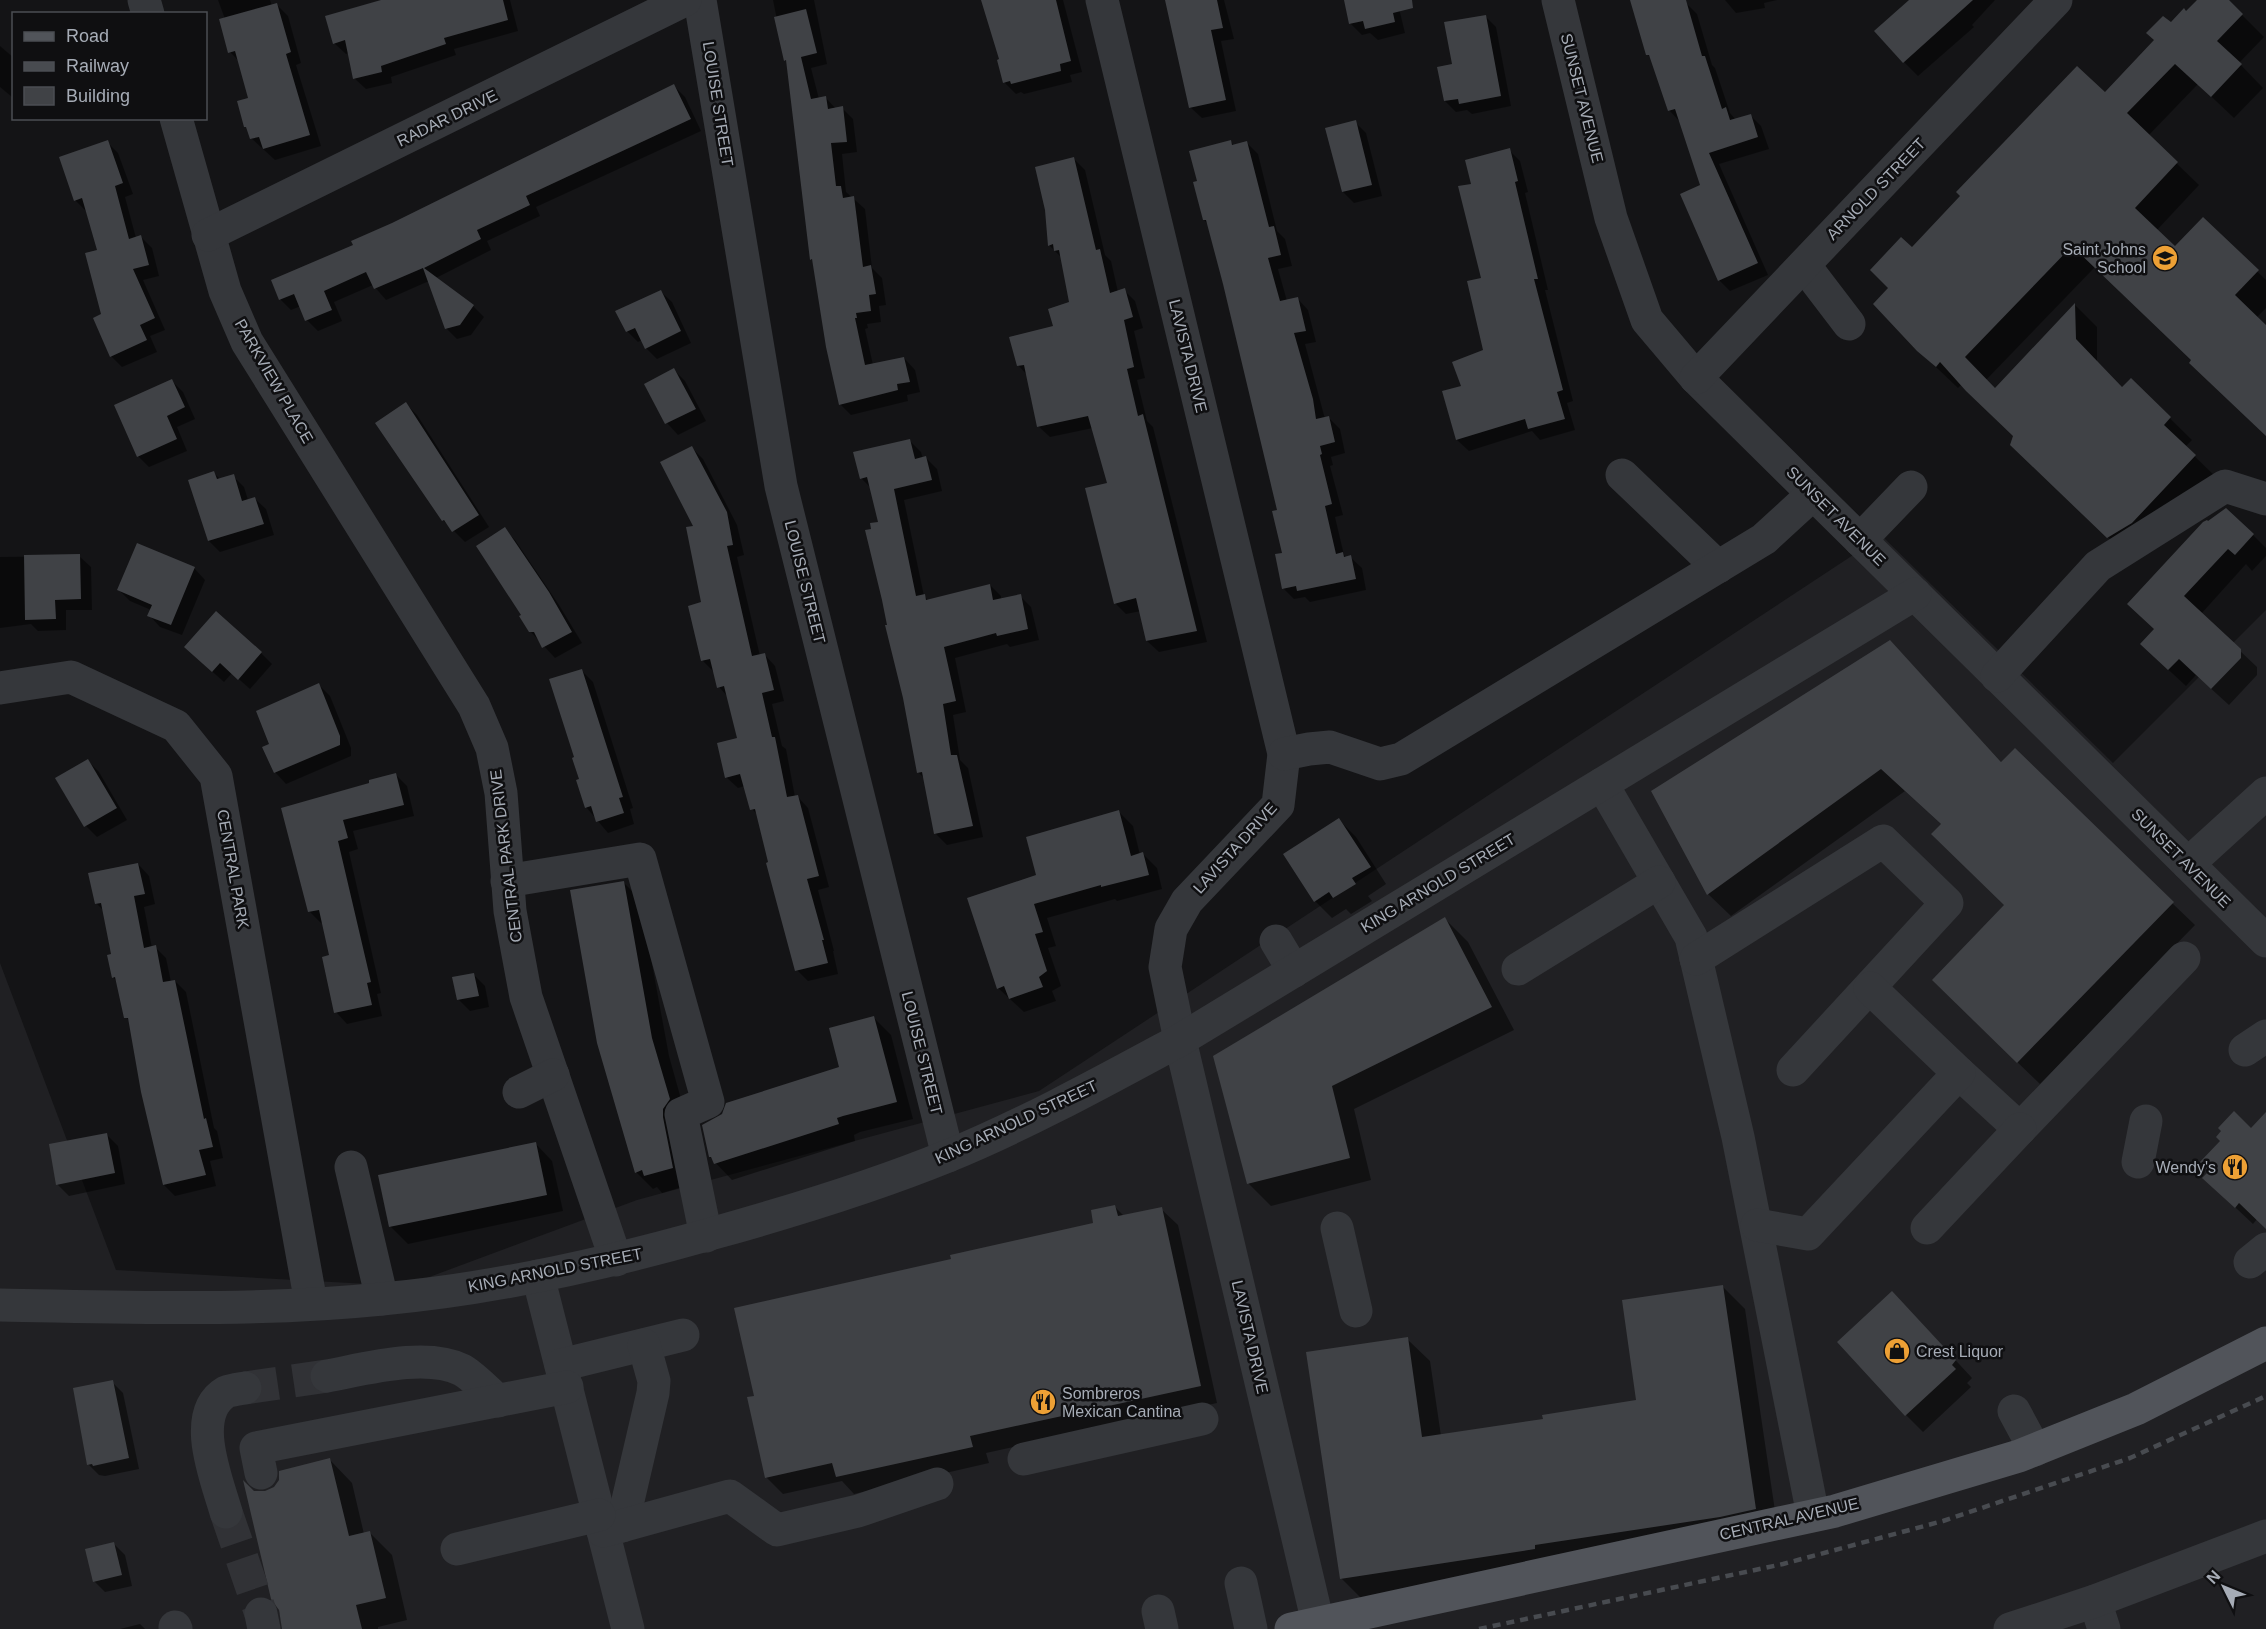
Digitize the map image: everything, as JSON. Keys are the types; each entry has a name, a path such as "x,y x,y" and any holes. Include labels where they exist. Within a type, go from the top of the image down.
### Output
{"main road":[{"name":"CENTRAL AVENUE","path":"1304,1626 1813,1515 1888,1495 2035,1450 2136,1409 2266,1343"}],"street":[{"name":"RADAR DRIVE","path":"208,235 685,0"},
{"name":"LOUISE STREET","path":"700,0 781,486 948,1156"},
{"name":"LAVISTA DRIVE","path":"1102,0 1284,754 1278,805 1230,871 1187,901 1171,929 1165,967 1304,1626"},
{"name":"SUNSET AVENUE","path":"1558,0 1611,218 1647,321 1696,378 1997,676 2188,864 2260,925"},
{"name":"ARNOLD STREET","path":"1696,378 2056,0"},
{"name":"PARKVIEW PLACE","path":"177,120 225,291 247,342 464,691"},
{"path":"1804,265 1849,324"},
{"path":"1622,475 1718,567"},
{"path":"1997,676 2097,566 2225,486 2266,500"},
{"path":"1860,540 1911,487"},
{"path":"1284,754 1330,747 1380,764 1401,759 1764,539 1814,494"},
{"name":"KING ARNOLD STREET","path":"0,1305 209,1309 382,1299 502,1283 616,1260 802,1209 948,1156 1060,1105 1180,1040 1915,594"},
{"name":"CENTRAL PARK","path":"0,688 71,677 176,726 216,776 311,1303"},
{"name":"CENTRAL PARK DRIVE","path":"464,691 474,706 492,748 501,793 510,911 526,997 616,1260"},
{"path":"1602,784 1691,937 1757,1226 1813,1515"},
{"path":"2188,864 2266,793"},
{"path":"1696,959 1883,841 1947,903 1793,1070"},
{"path":"507,881 640,859 708,1102 681,1114 706,1236"},
{"path":"1518,969 1659,882"},
{"path":"1276,942 1294,971"},
{"path":"1927,1228 2184,958"},
{"path":"1870,988 2020,1129"},
{"path":"1757,1226 1808,1234 1959,1073"},
{"path":"519,1092 553,1075"},
{"path":"2138,1162 2146,1121"},
{"path":"351,1167 382,1299"},
{"path":"1337,1228 1356,1311"},
{"path":"538,1276 564,1376 608,1524 628,1629"},
{"path":"261,1473 256,1448 498,1401 644,1345 683,1335"},
{"path":"608,1524 653,1393 654,1381 644,1345"},
{"path":"327,1376 427,1361 462,1370 498,1401"},
{"path":"226,1512 211,1460 206,1425 213,1405 227,1392 245,1388"},
{"path":"2014,1411 2035,1450"},
{"path":"1024,1459 1202,1419"},
{"path":"457,1550 608,1524 730,1496 777,1530 858,1510 937,1484"},
{"path":"2010,1629 2099,1615 2266,1536"},
{"path":"1241,1583 1251,1629"}],"shaded area":[{"path":"1882,536 2113,763 2266,610 2266,1629 0,1629 0,963 116,1270 405,1286 637,1200 1039,1091"}],"building":[{"path":"381,0 503,0 508,20 444,38 446,44 381,66 382,72 353,79 345,40 333,44 325,16"},
{"path":"981,0 1056,0 1071,61 1060,64 1061,71 1011,84 1010,81 1003,83 997,60 999,59"},
{"path":"1165,0 1217,0 1223,28 1211,30 1226,100 1189,108"},
{"path":"1344,0 1412,0 1413,8 1393,13 1395,22 1365,29 1363,21 1349,24"},
{"path":"1630,0 1686,0 1702,56 1705,56 1722,109 1726,107 1730,120 1751,114 1758,137 1709,153 1758,263 1718,281 1680,194 1700,185 1675,109 1668,111 1649,55 1646,55"},
{"path":"1909,0 1973,0 1903,63 1874,31"},
{"path":"2197,0 2229,0 2243,14 2217,41 2242,64 2211,97 2175,64 2127,113 2178,162 2135,208 2175,246 2203,217 2259,270 2235,295 2266,325 2266,436 2189,363 2191,360 2072,246 1965,357 1995,388 2075,303 2076,339 2122,387 2131,378 2171,417 2164,425 2196,455 2132,523 2107,538 2010,445 2013,436 1966,391 1940,362 1936,367 1917,351 1873,304 1888,288 1870,270 1901,237 1912,247 1960,196 1956,192 2077,66 2105,92 2154,40 2146,33 2163,16 2171,22 2184,8 2186,11"},
{"path":"277,3 291,52 286,54 310,135 263,149 259,137 250,139 244,127 237,101 248,98 235,51 228,53 219,19"},
{"path":"806,9 817,53 801,57 811,99 826,96 828,109 843,106 847,142 831,143 836,186 841,186 843,198 854,196 863,267 871,265 876,294 869,295 871,311 856,313 857,318 855,318 865,365 904,357 910,382 897,384 898,390 839,405 826,347 812,259 810,260 786,60 784,61 774,17"},
{"path":"1486,15 1501,96 1459,104 1458,99 1444,101 1437,67 1452,64 1444,22"},
{"path":"674,84 691,119 526,196 530,205 477,230 481,239 424,268 474,305 460,325 445,329 423,268 374,289 366,272 324,291 332,310 305,321 294,294 279,300 271,280 353,245 351,241"},
{"path":"1356,120 1372,185 1342,192 1325,128"},
{"path":"108,140 123,183 115,186 129,239 141,235 149,265 133,269 155,318 140,325 147,340 110,357 93,318 101,314 85,253 97,250 82,198 74,201 59,157"},
{"path":"1231,140 1232,145 1247,141 1269,227 1274,226 1281,255 1268,258 1280,301 1298,297 1306,331 1294,333 1313,399 1316,419 1329,416 1335,442 1320,446 1322,454 1320,455 1332,504 1325,506 1336,554 1343,552 1344,557 1351,555 1356,579 1297,591 1296,586 1282,589 1275,554 1282,553 1272,511 1277,510 1223,284 1193,182 1197,181 1189,151"},
{"path":"1510,148 1518,181 1515,182 1538,279 1534,279 1563,390 1557,392 1565,419 1528,429 1525,419 1456,440 1442,391 1461,386 1452,362 1483,350 1467,281 1481,278 1458,186 1471,184 1465,160"},
{"path":"1074,157 1096,250 1100,249 1110,293 1125,288 1133,317 1124,320 1134,367 1127,369 1138,416 1143,414 1197,631 1146,641 1136,598 1114,604 1085,488 1107,483 1088,416 1037,427 1024,365 1017,366 1009,337 1053,326 1048,309 1069,302 1059,250 1054,251 1053,244 1048,246 1045,210 1035,167"},
{"path":"661,290 681,331 645,349 635,328 626,332 615,311"},
{"path":"674,368 696,409 665,424 644,384"},
{"path":"172,379 185,407 167,416 177,439 137,457 114,405"},
{"path":"406,402 479,515 452,532 444,520 442,521 375,423"},
{"path":"910,439 915,459 926,456 932,480 894,489 916,596 925,594 926,600 990,584 993,600 1021,594 1028,629 997,636 996,633 944,647 956,701 943,704 951,755 957,755 973,826 934,834 922,772 917,773 903,698 865,530 871,529 870,523 878,522 867,477 860,479 853,452"},
{"path":"692,446 727,512 733,545 727,546 752,656 765,653 774,690 762,693 772,737 775,737 787,797 798,795 819,876 807,879 828,963 795,971 766,863 768,862 755,809 750,810 740,774 725,778 717,743 737,738 724,686 717,688 710,659 701,661 688,606 701,602 686,527 693,526 660,462"},
{"path":"214,471 217,479 234,474 242,501 255,497 264,524 208,541 188,480"},
{"path":"2226,508 2254,534 2235,555 2228,549 2184,596 2241,649 2241,658 2211,689 2179,659 2168,670 2140,644 2154,629 2127,604 2203,522"},
{"path":"505,527 549,592 572,632 542,648 534,632 529,632 519,616 521,615 476,546"},
{"path":"137,543 195,567 171,625 147,616 152,605 117,590"},
{"path":"80,554 81,599 55,600 56,619 25,620 24,555"},
{"path":"216,611 262,652 238,680 220,663 212,672 184,647"},
{"path":"1890,640 2001,762 2015,748 2174,902 2017,1063 1932,980 2004,905 1931,834 1941,824 1881,769 1707,895 1651,791"},
{"path":"582,669 623,797 619,798 624,813 596,822 591,806 585,808 576,780 579,779 572,758 574,757 549,679"},
{"path":"319,683 340,736 340,745 274,773 262,747 269,744 256,711"},
{"path":"88,759 117,808 84,827 55,778"},
{"path":"396,773 404,805 343,820 348,838 338,841 371,982 367,983 372,1005 334,1013 322,957 329,955 319,910 308,912 281,808"},
{"path":"1119,810 1131,856 1143,852 1149,875 1101,887 1101,885 1034,904 1043,932 1035,934 1047,971 1039,977 1043,987 1009,999 1004,986 997,989 967,898 1036,875 1026,837"},
{"path":"1339,818 1371,867 1352,878 1356,884 1333,898 1329,892 1314,902 1283,854"},
{"path":"138,863 145,894 134,896 144,948 156,945 163,982 175,980 204,1119 206,1118 213,1147 199,1150 206,1175 163,1185 141,1092 128,1018 124,1018 115,977 112,978 107,955 111,954 101,903 95,904 88,873"},
{"path":"624,881 652,1038 670,1099 663,1109 663,1117 673,1168 644,1176 642,1170 635,1173 597,1043 570,890"},
{"path":"1445,917 1492,1007 1332,1086 1350,1158 1247,1184 1213,1056"},
{"path":"474,973 479,996 457,1000 452,977"},
{"path":"874,1016 897,1102 837,1118 839,1124 714,1164 709,1157 702,1125 722,1114 726,1103 839,1067 829,1028"},
{"name":"Wendy's","path":"2234,1111 2251,1128 2266,1112 2266,1229 2239,1203 2235,1208 2202,1178 2208,1172 2199,1163 2220,1141 2216,1137 2221,1131 2218,1128"},
{"path":"107,1133 115,1173 56,1185 49,1144"},
{"path":"536,1142 547,1195 389,1227 378,1175"},
{"path":"1115,1205 1118,1216 1162,1207 1201,1386 970,1436 973,1447 836,1477 832,1463 765,1478 747,1397 754,1396 734,1308 951,1259 950,1255 1093,1223 1091,1210"},
{"path":"1723,1285 1756,1509 1720,1517 1535,1545 1535,1549 1340,1579 1306,1352 1408,1337 1422,1437 1543,1419 1542,1415 1636,1400 1622,1300"},
{"name":"Crest Liquor","path":"1892,1291 1956,1360 1952,1365 1956,1369 1905,1416 1837,1342"},
{"path":"113,1380 129,1458 93,1466 92,1464 87,1465 73,1388"},
{"path":"330,1458 349,1536 370,1531 386,1598 356,1605 362,1629 282,1629 279,1610 271,1599 243,1480 254,1491 265,1491 274,1487 279,1480 279,1471"},
{"path":"114,1542 122,1575 93,1582 85,1549"}],"tunnel":[{"path":"245,1388 327,1376"},
{"path":"226,1512 261,1614"}],"railway":[{"path":"1479,1629 1783,1564 1943,1521 2130,1458 2266,1396"}],"place":[{"name":"Saint Johns School","path":"2165,258"},
{"name":"Wendy's","path":"2235,1167"},
{"name":"Crest Liquor","path":"1897,1351"},
{"name":"Sombreros Mexican Cantina","path":"1043,1402"}]}
